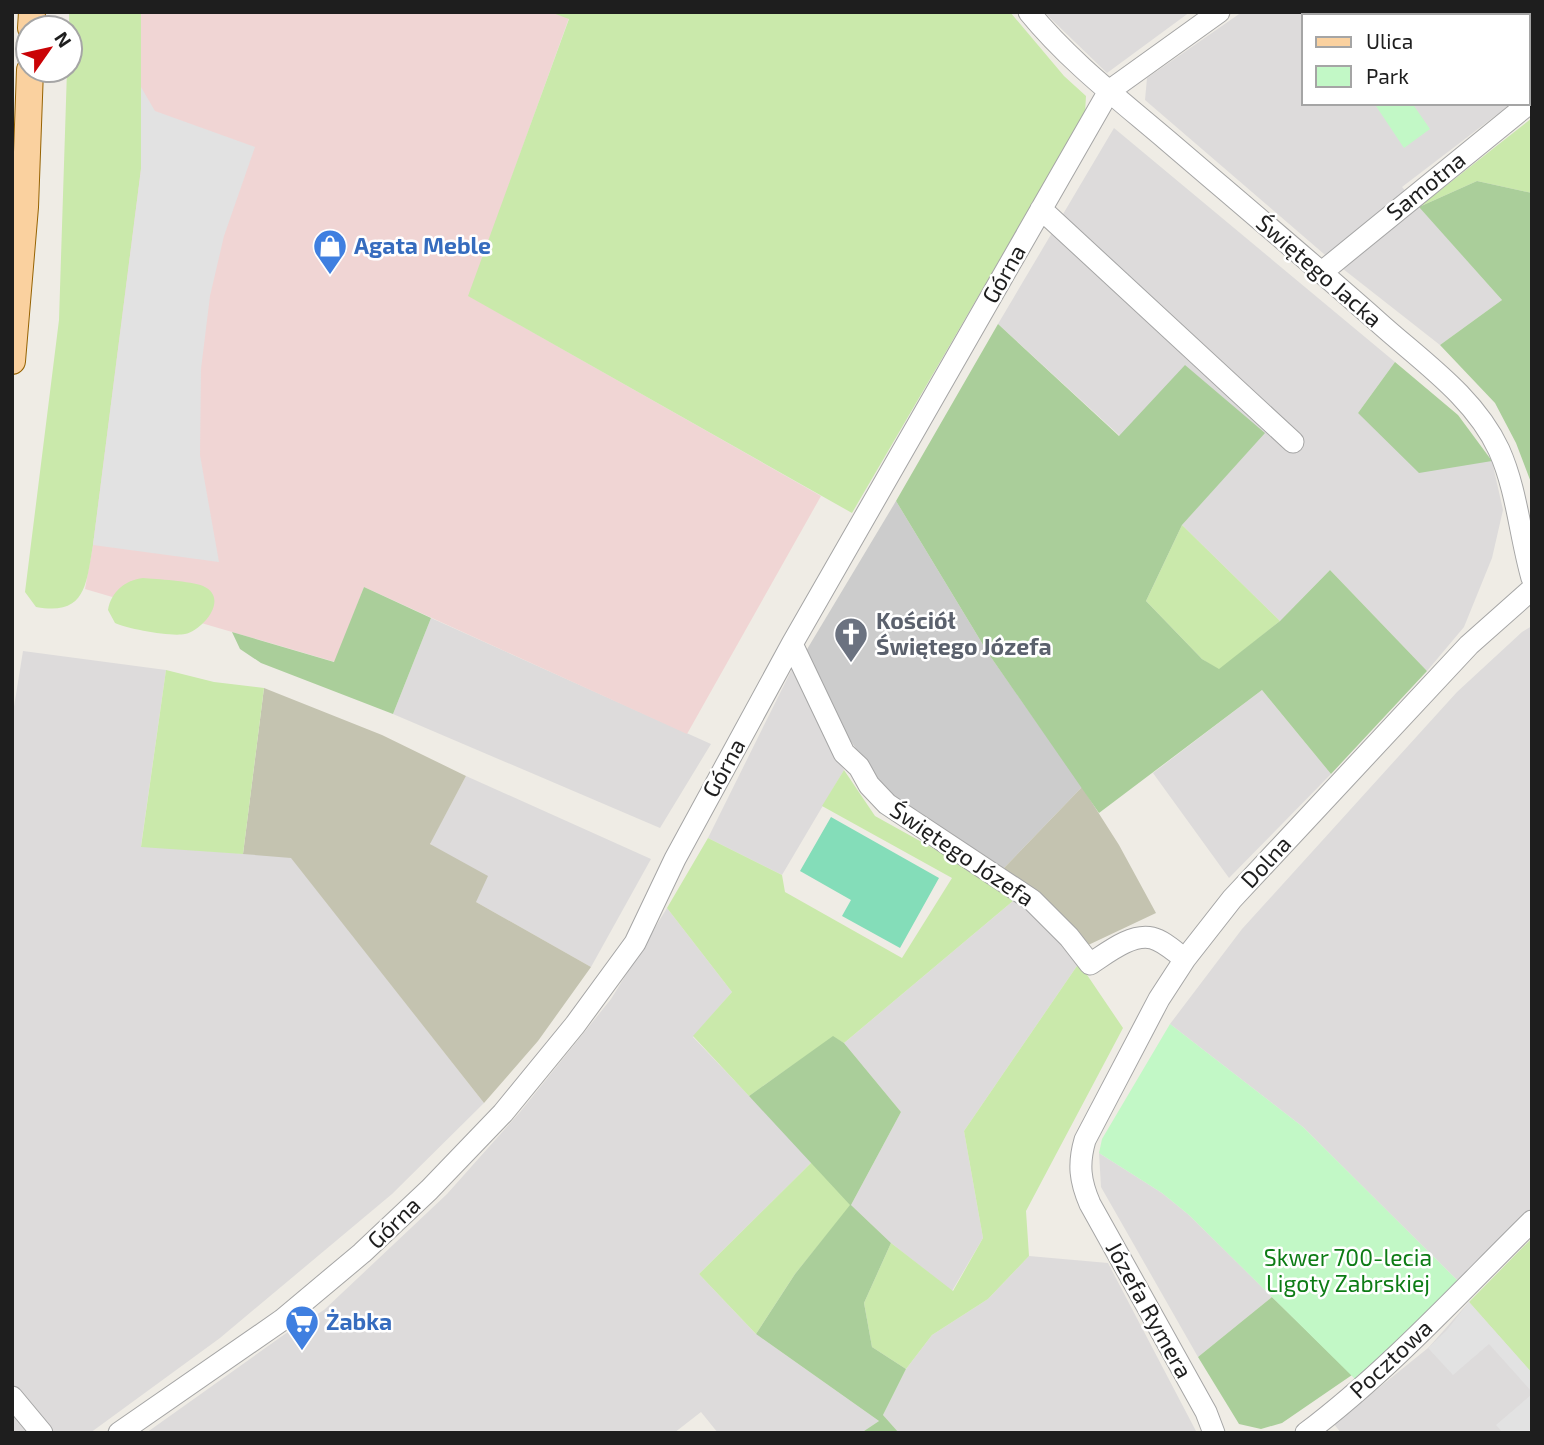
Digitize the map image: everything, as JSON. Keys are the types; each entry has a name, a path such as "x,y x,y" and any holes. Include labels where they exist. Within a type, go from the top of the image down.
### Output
{"main road":[{"path":"12,361 25,206 29,84"}],"street":[{"name":"Świętego Jacka","path":"1029,12 1046,33 1109,91 1322,272 1469,403 1499,449 1512,485 1532,578"},
{"name":"Górna","path":"119,1433 282,1320 352,1262 429,1190 503,1113 575,1026 635,943 675,859 792,644 1109,91 1219,12"},
{"name":"Samotna","path":"1322,272 1528,105"},
{"path":"1041,209 1293,442"},
{"name":"Dolna","path":"1083,1187 1079,1170 1085,1140 1146,1023 1185,959 1232,899 1459,655 1532,590"},
{"name":"Świętego Józefa","path":"792,644 844,752 887,804 1032,900 1069,937 1090,964 1138,938 1150,937 1162,942 1185,959"},
{"name":"Józefa Rymera","path":"1083,1187 1206,1412 1214,1433"},
{"name":"Pocztowa","path":"1316,1430 1532,1221"},
{"path":"12,1397 42,1433"}],"shaded area":[{"path":"141,12 550,12 569,18 469,296 821,496 687,734 364,587 335,662 85,589 93,545 141,87"},
{"path":"1044,12 1190,12 1107,73"},
{"path":"1242,12 1532,12 1530,90 1530,14 1302,14 1302,105 1509,105 1402,187 1502,300 1440,345 1324,254 1145,100 1147,78"},
{"path":"141,87 155,111 255,147 224,236 210,296 201,369 200,455 219,562 93,545 141,169"},
{"path":"1114,128 1395,362 1358,413 1492,461 1503,510 1492,558 1464,627 1427,671 1330,570 1280,621 1182,525 1264,433 1120,436 998,324"},
{"path":"896,501 988,653 1082,787 1004,868 885,791 850,740 806,651"},
{"path":"431,618 711,744 660,828 393,714"},
{"path":"1532,626 1532,1207 1458,1281 1303,1127 1170,1024 1242,929 1457,692 1522,632"},
{"path":"23,651 166,670 141,846 291,857 484,1103 392,1194 220,1338 90,1433 12,1433 12,719"},
{"path":"793,667 844,770 782,875 708,838"},
{"path":"264,688 382,735 466,776 430,844 488,876 476,902 591,967 538,1041 484,1103 291,858 243,854"},
{"path":"1262,690 1331,774 1229,878 1153,773"},
{"path":"466,776 651,859 591,967 476,902 430,843"},
{"path":"1082,787 1119,845 1156,913 1084,947 1004,868"},
{"path":"1019,896 1079,963 964,1131 983,1238 952,1291 891,1243 851,1205 901,1112 844,1043"},
{"path":"667,908 732,992 693,1037 812,1162 699,1274 756,1334 879,1421 861,1433 718,1433 701,1412 674,1433 146,1433 285,1334 324,1310 447,1194 520,1112 611,999"},
{"path":"1099,1153 1162,1193 1189,1215 1272,1297 1198,1357 1101,1187"},
{"path":"1029,1256 1108,1263 1197,1433 899,1433 883,1415 906,1369 932,1335 988,1299"},
{"path":"1469,1302 1532,1373 1532,1433 1341,1433 1334,1424 1428,1348"},
{"path":"1469,1302 1532,1373 1532,1392 1489,1344 1453,1375 1428,1348 1447,1330"},
{"path":"1532,1394 1532,1433 1503,1433 1496,1425"}],"green space":[{"path":"141,12 141,169 88,573 81,594 74,602 53,609 36,607 25,592 59,320 67,84 84,84 84,14 69,14"},
{"path":"550,12 1010,12 1064,76 1086,96 1085,113 852,513 468,296 569,19"},
{"path":"1375,105 1413,105 1430,129 1404,148"},
{"path":"1532,118 1532,193 1477,181 1419,207"},
{"path":"1477,181 1532,193 1532,485 1516,443 1495,403 1440,345 1502,300 1419,207"},
{"path":"998,324 1119,436 1185,365 1265,433 1182,525 1146,601 1202,659 1219,669 1280,621 1330,570 1427,671 1331,774 1262,690 1099,813 988,653 896,501"},
{"path":"1395,362 1458,415 1492,461 1419,473 1358,413"},
{"path":"1182,525 1280,621 1219,670 1202,659 1146,601"},
{"path":"143,578 203,586 211,591 214,598 211,613 199,626 185,634 150,632 115,623 108,610 112,598 125,584"},
{"path":"364,587 431,618 393,714 261,663 240,649 232,632 334,662"},
{"path":"166,670 214,682 264,688 243,854 141,847"},
{"path":"844,770 875,816 1019,896 844,1043 833,1037 749,1096 693,1036 732,992 667,908 708,838 782,875 785,892 902,958 952,878 822,806"},
{"path":"831,817 939,878 900,948 842,916 851,900 800,871"},
{"path":"1079,963 1123,1028 1026,1211 1029,1256 988,1299 932,1335 906,1369 872,1347 864,1303 891,1243 953,1291 983,1238 964,1131"},
{"name":"Skwer 700-lecia Ligoty Zabrskiej","path":"1170,1024 1303,1127 1458,1281 1356,1380 1189,1215 1162,1193 1099,1153 1102,1139"},
{"path":"833,1036 844,1043 901,1112 851,1205 891,1243 864,1303 872,1347 906,1369 883,1415 899,1433 861,1433 879,1421 756,1334 795,1274 850,1205 749,1096"},
{"path":"812,1162 851,1205 795,1274 756,1334 699,1274"},
{"path":"1532,1238 1532,1373 1469,1302"},
{"path":"1272,1297 1352,1375 1282,1423 1261,1429 1239,1424 1198,1357"}],"place":[{"name":"Agata Meble","path":"330,276"},
{"name":"Kościół Świętego Józefa","path":"851,664"},
{"name":"Żabka","path":"302,1352"}]}
